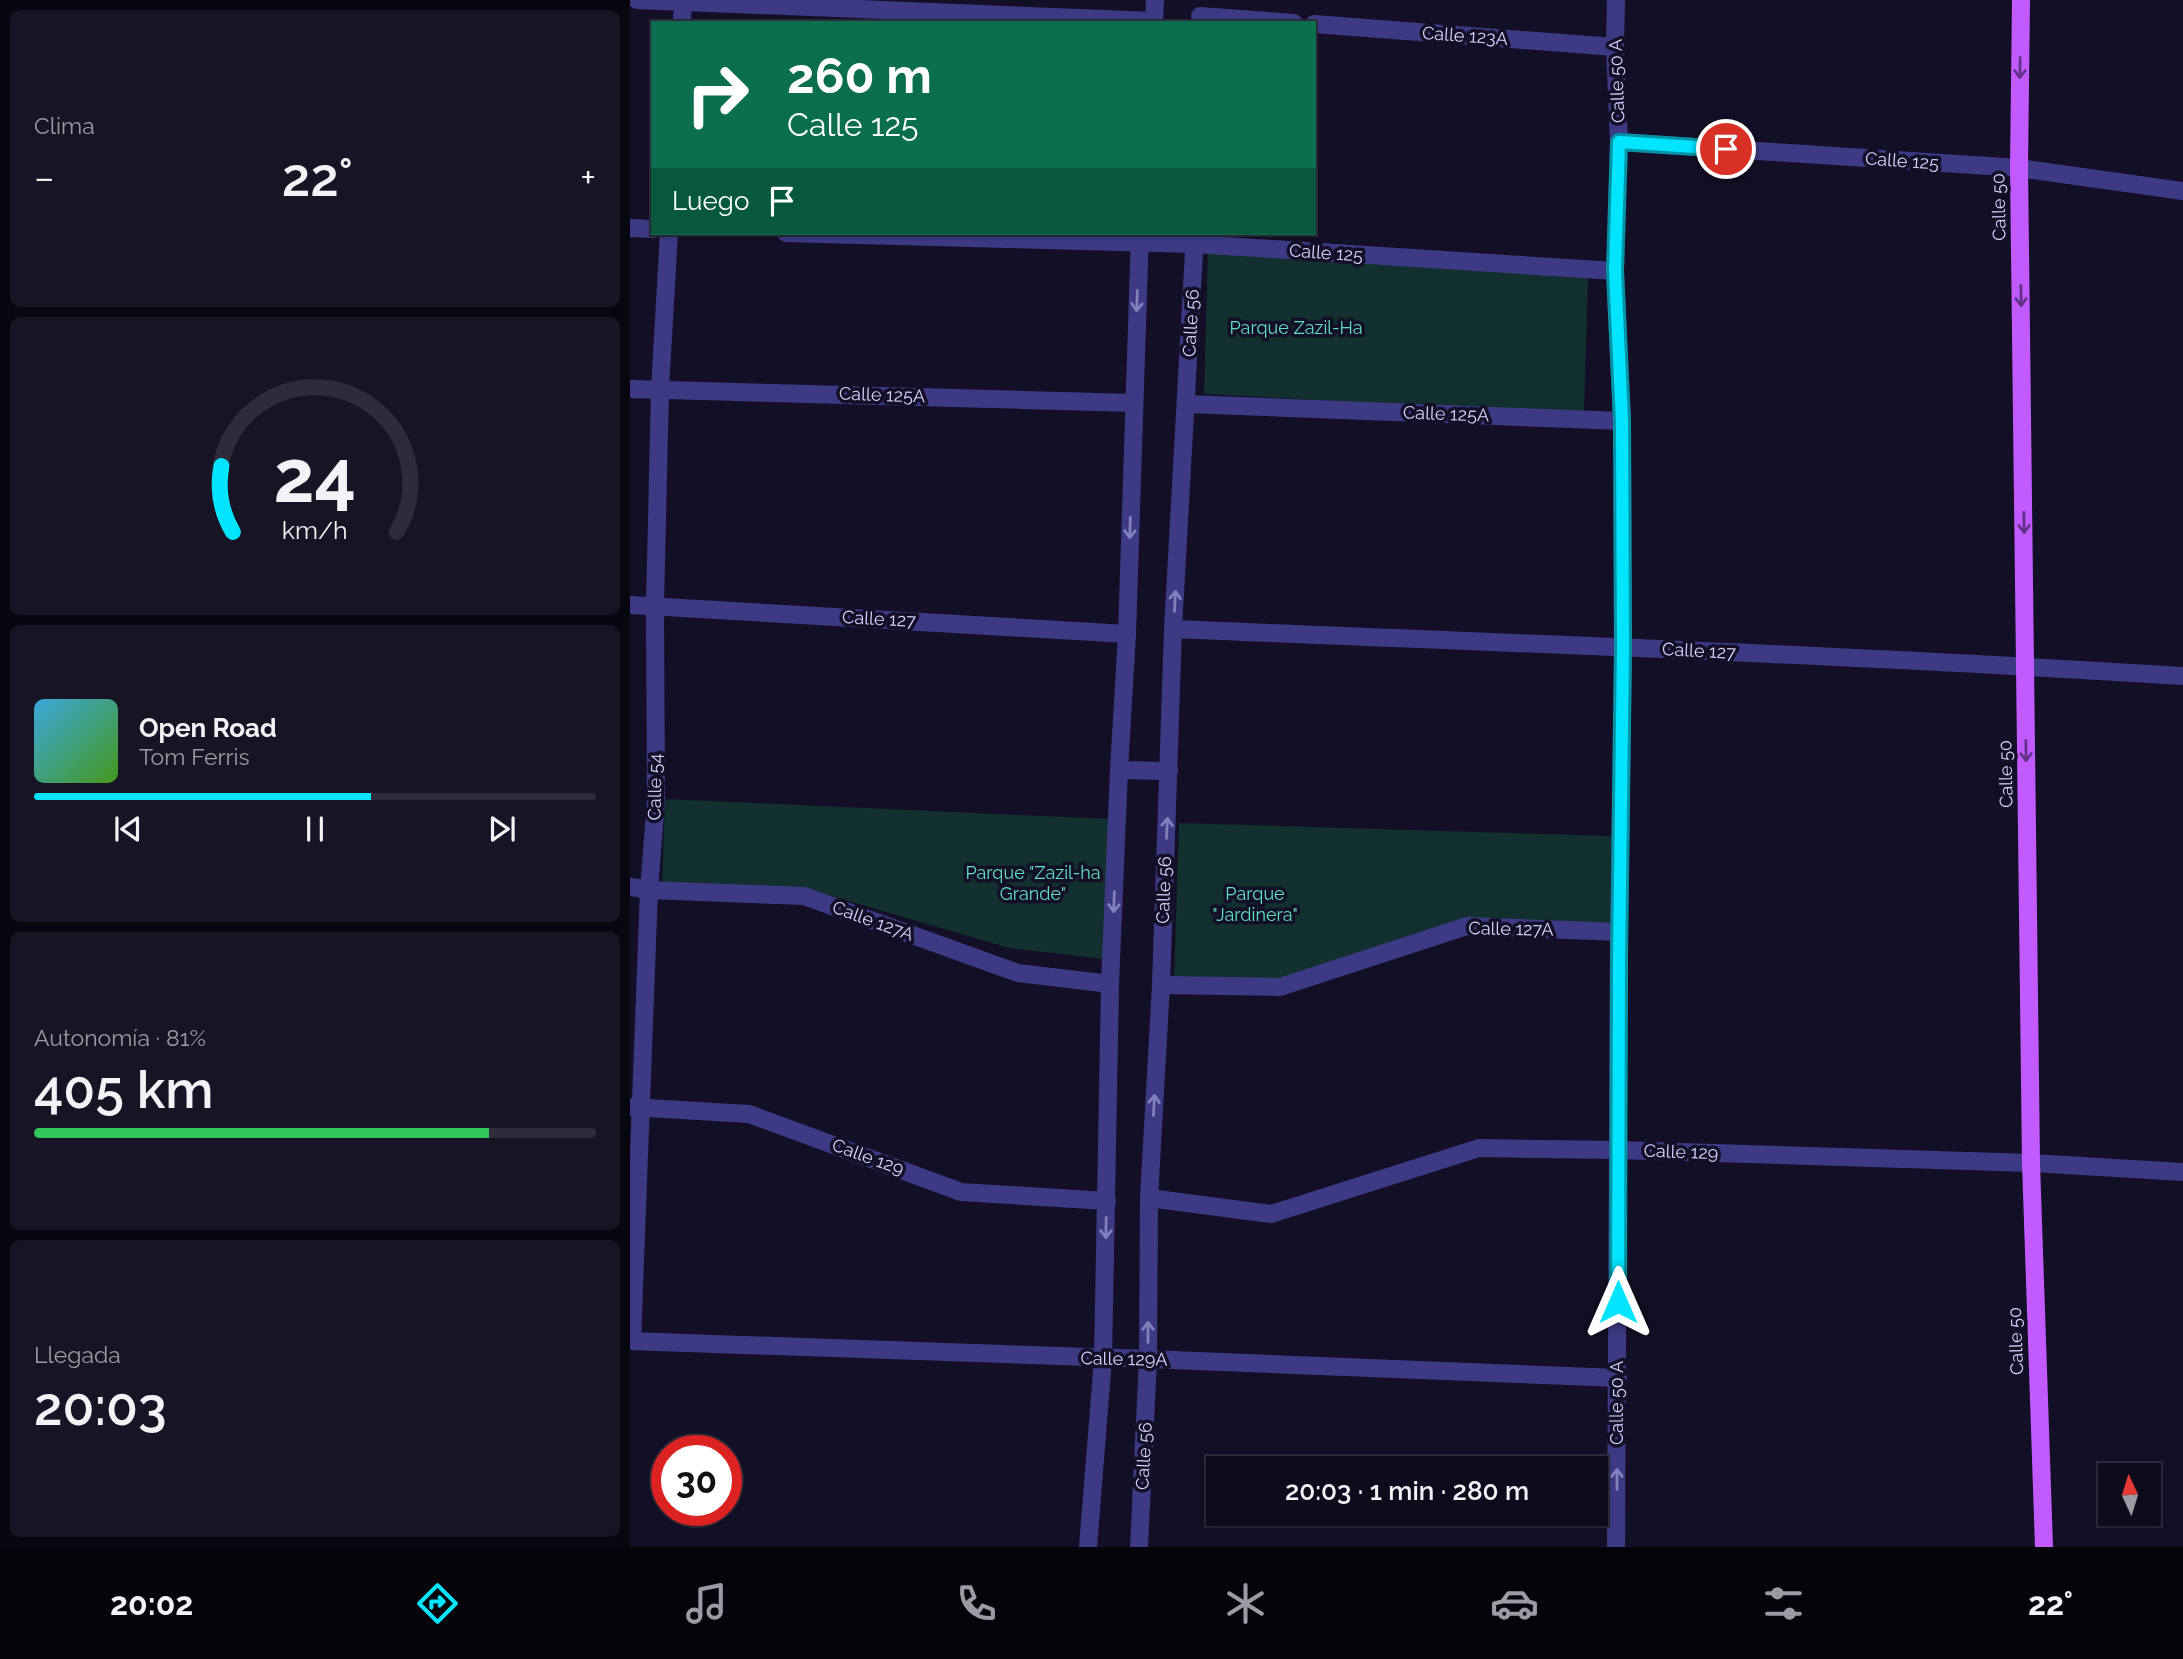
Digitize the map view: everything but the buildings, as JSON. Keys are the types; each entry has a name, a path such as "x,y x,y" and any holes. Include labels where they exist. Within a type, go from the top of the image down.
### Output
{"main road":[{"name":"Calle 50","path":"2021,0 2019,168 2031,1163 2044,1547"}],"street":[{"path":"637,0 1132,21"},
{"path":"1154,21 1155,0"},
{"name":"Calle 50 A","path":"1616,0 1619,142 1615,271 1622,421 1623,648 1616,1547"},
{"path":"682,21 683,1"},
{"path":"1201,13 1275,21"},
{"name":"Calle 123A","path":"1316,24 1615,47"},
{"name":"Calle 125","path":"1619,142 2019,168 2183,191"},
{"path":"630,228 651,229"},
{"name":"Calle 54","path":"631,1341 635,1107 656,800 655,606 660,389 668,235"},
{"name":"Calle 125","path":"928,235 1195,239 1615,271"},
{"path":"1088,1547 1103,1359 1110,984 1127,634 1140,238"},
{"name":"Calle 56","path":"1139,1547 1148,1359 1149,1198 1161,985 1173,629 1195,239"},
{"name":"Calle 125A","path":"630,389 1133,403"},
{"name":"Calle 125A","path":"1187,404 1622,421"},
{"name":"Calle 127","path":"630,605 1127,634"},
{"name":"Calle 127","path":"1173,629 2025,666 2183,676"},
{"path":"1119,770 1169,771"},
{"name":"Calle 127A","path":"630,887 804,896 1018,973 1110,984"},
{"name":"Calle 127A","path":"1161,985 1280,987 1468,926 1619,932"},
{"name":"Calle 129","path":"635,1107 749,1114 961,1192 1107,1201"},
{"name":"Calle 129","path":"1149,1198 1271,1214 1479,1148 2031,1163 2183,1172"},
{"name":"Calle 129A","path":"631,1341 1618,1378"}],"green space":[{"name":"Parque Zazil-Ha","path":"1208,251 1588,278 1584,414 1204,394"},
{"name":"Parque \"Zazil-ha Grande\"","path":"665,799 1109,819 1104,959 1009,948 804,888 662,887"},
{"name":"Parque \"Jardinera\"","path":"1179,823 1611,836 1610,928 1458,922 1270,983 1174,982"}],"route":[{"path":"1618,1302 1623,648 1622,421 1615,271 1619,142 1726,149"}]}
